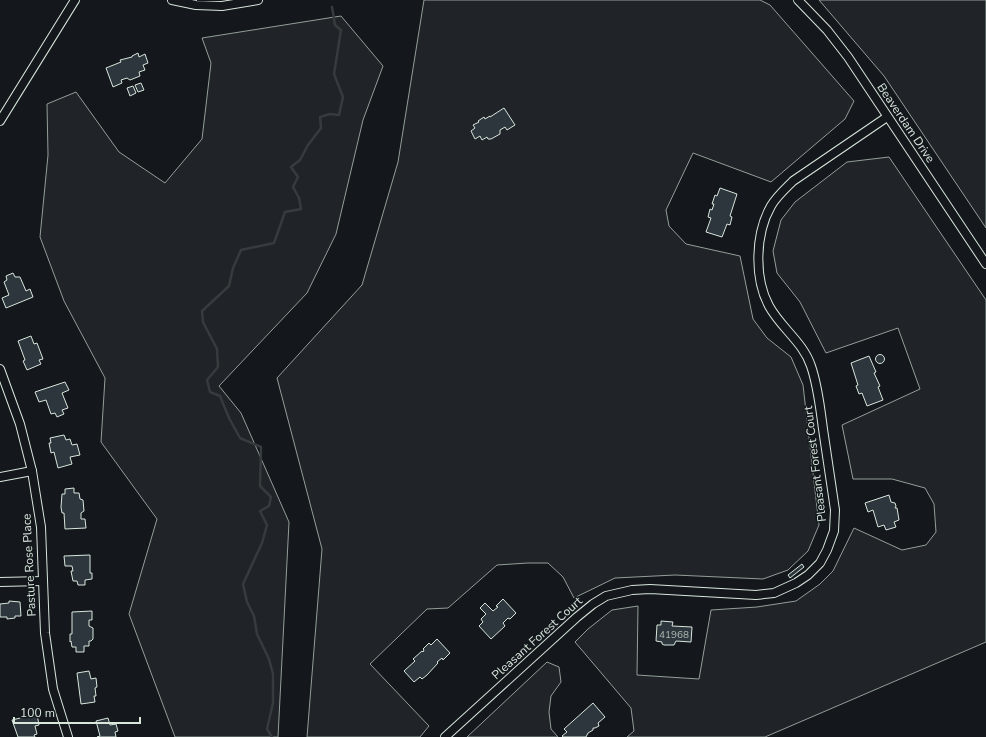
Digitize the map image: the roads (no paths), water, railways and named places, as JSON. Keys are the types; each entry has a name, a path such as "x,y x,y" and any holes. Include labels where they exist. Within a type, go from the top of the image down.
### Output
{"street":[{"path":"0,121 75,0"},
{"path":"172,0 196,5 222,6 258,0"},
{"name":"Beaverdam Drive","path":"798,0 827,30 848,57 986,264"},
{"name":"Pleasant Forest Court","path":"445,737 578,617 593,604 606,596 632,590 650,589 756,595 774,593 796,583 808,575 820,563 827,550 834,531 834,510 817,384 804,350 778,319 769,305 759,270 758,251 761,231 771,206 782,191 793,181 887,116"},
{"name":"Pasture Rose Place","path":"0,369 20,424 32,471 41,527 45,633 53,689 68,737"},
{"path":"0,478 32,471"},
{"path":"0,582 43,581"}],"waterway":[{"path":"272,737 267,729 273,703 273,674 269,659 257,634 254,616 247,602 243,584 262,543 267,525 260,511 269,506 271,497 260,486 261,447 240,438 229,418 220,396 210,392 207,380 218,367 217,349 203,322 202,311 229,286 233,268 241,250 274,243 285,212 301,209 299,198 293,187 298,177 291,167 300,160 308,145 321,128 320,117 330,114 339,115 343,97 334,74 341,30 335,25 332,7"}]}
